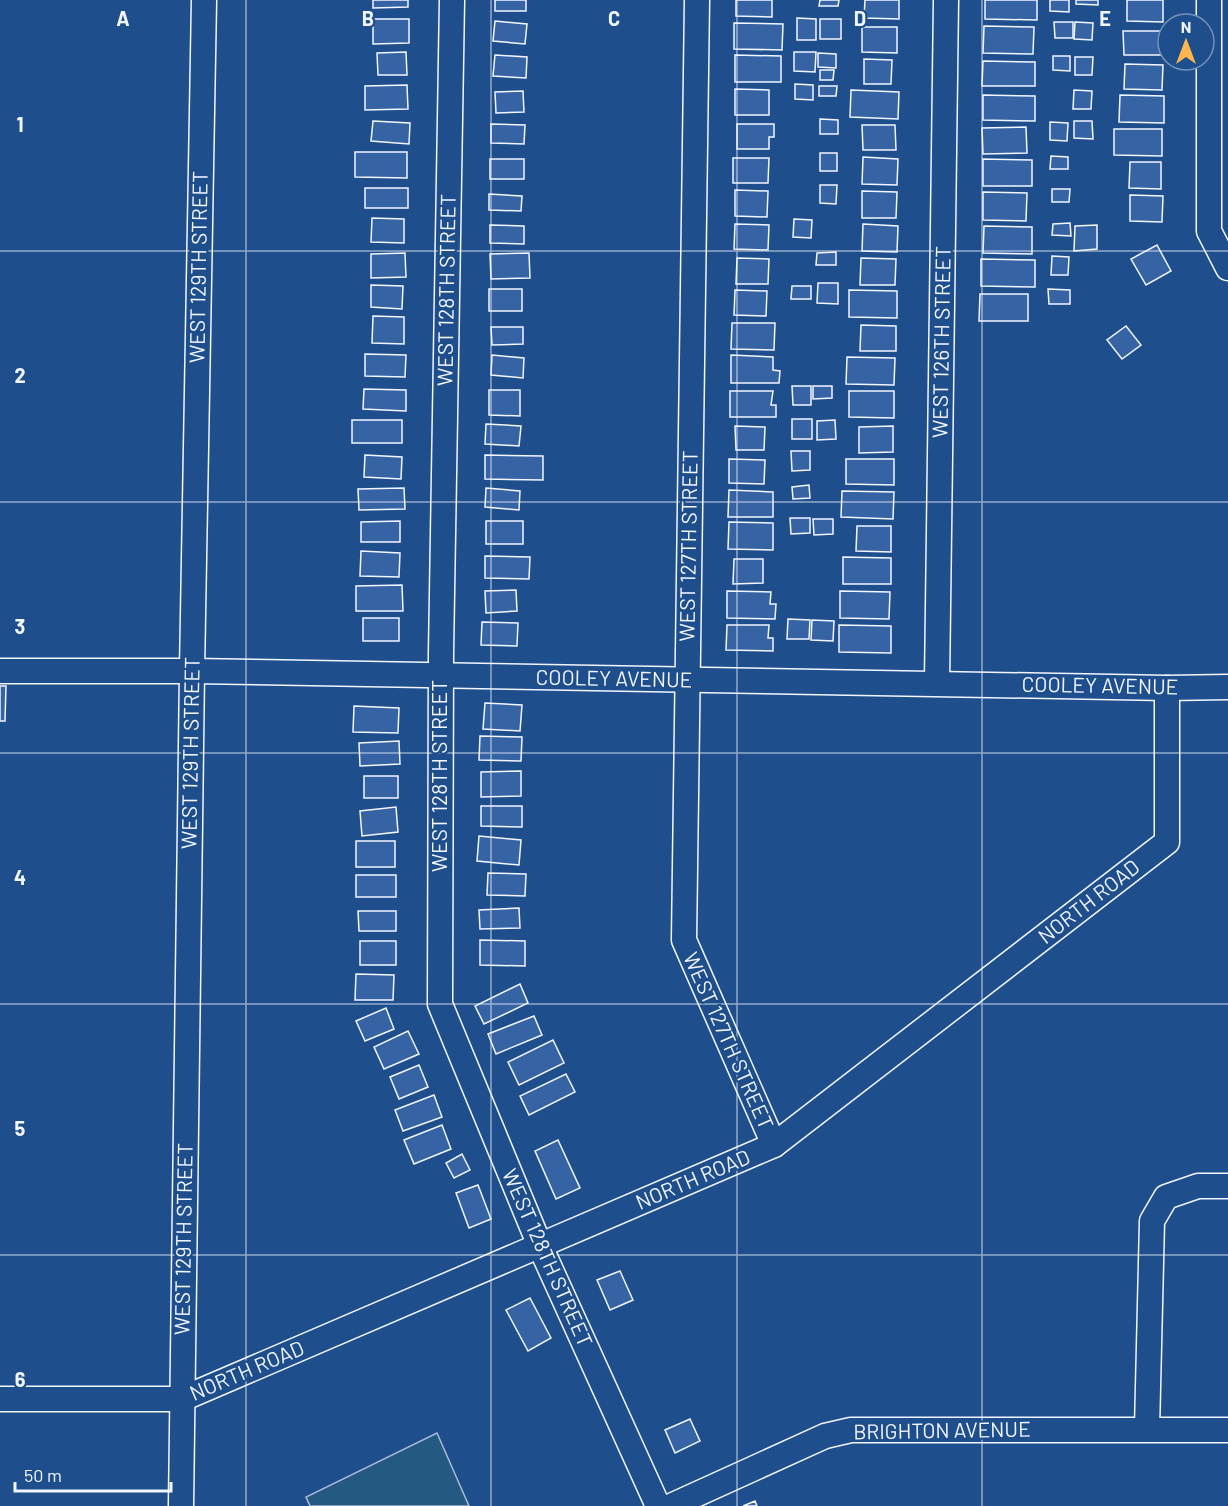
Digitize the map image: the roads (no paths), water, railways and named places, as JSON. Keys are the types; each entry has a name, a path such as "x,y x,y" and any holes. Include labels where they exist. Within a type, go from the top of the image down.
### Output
{"street":[{"name":"WEST 129TH STREET","path":"181,1506 204,0"},
{"name":"WEST 128TH STREET","path":"452,0 440,676 440,1004 540,1246 658,1506"},
{"name":"WEST 127TH STREET","path":"697,0 684,940 774,1145"},
{"name":"WEST 126TH STREET","path":"937,683 946,0"},
{"path":"1209,0 1209,231 1228,268"},
{"name":"COOLEY AVENUE","path":"0,671 192,671 687,681 1228,687"},
{"name":"NORTH ROAD","path":"0,1399 182,1399 774,1145 1167,842 1167,688"},
{"path":"1147,1429 1152,1221 1166,1197 1198,1186 1228,1186"},
{"name":"BRIGHTON AVENUE","path":"671,1506 825,1436 851,1430 1228,1430"}]}
